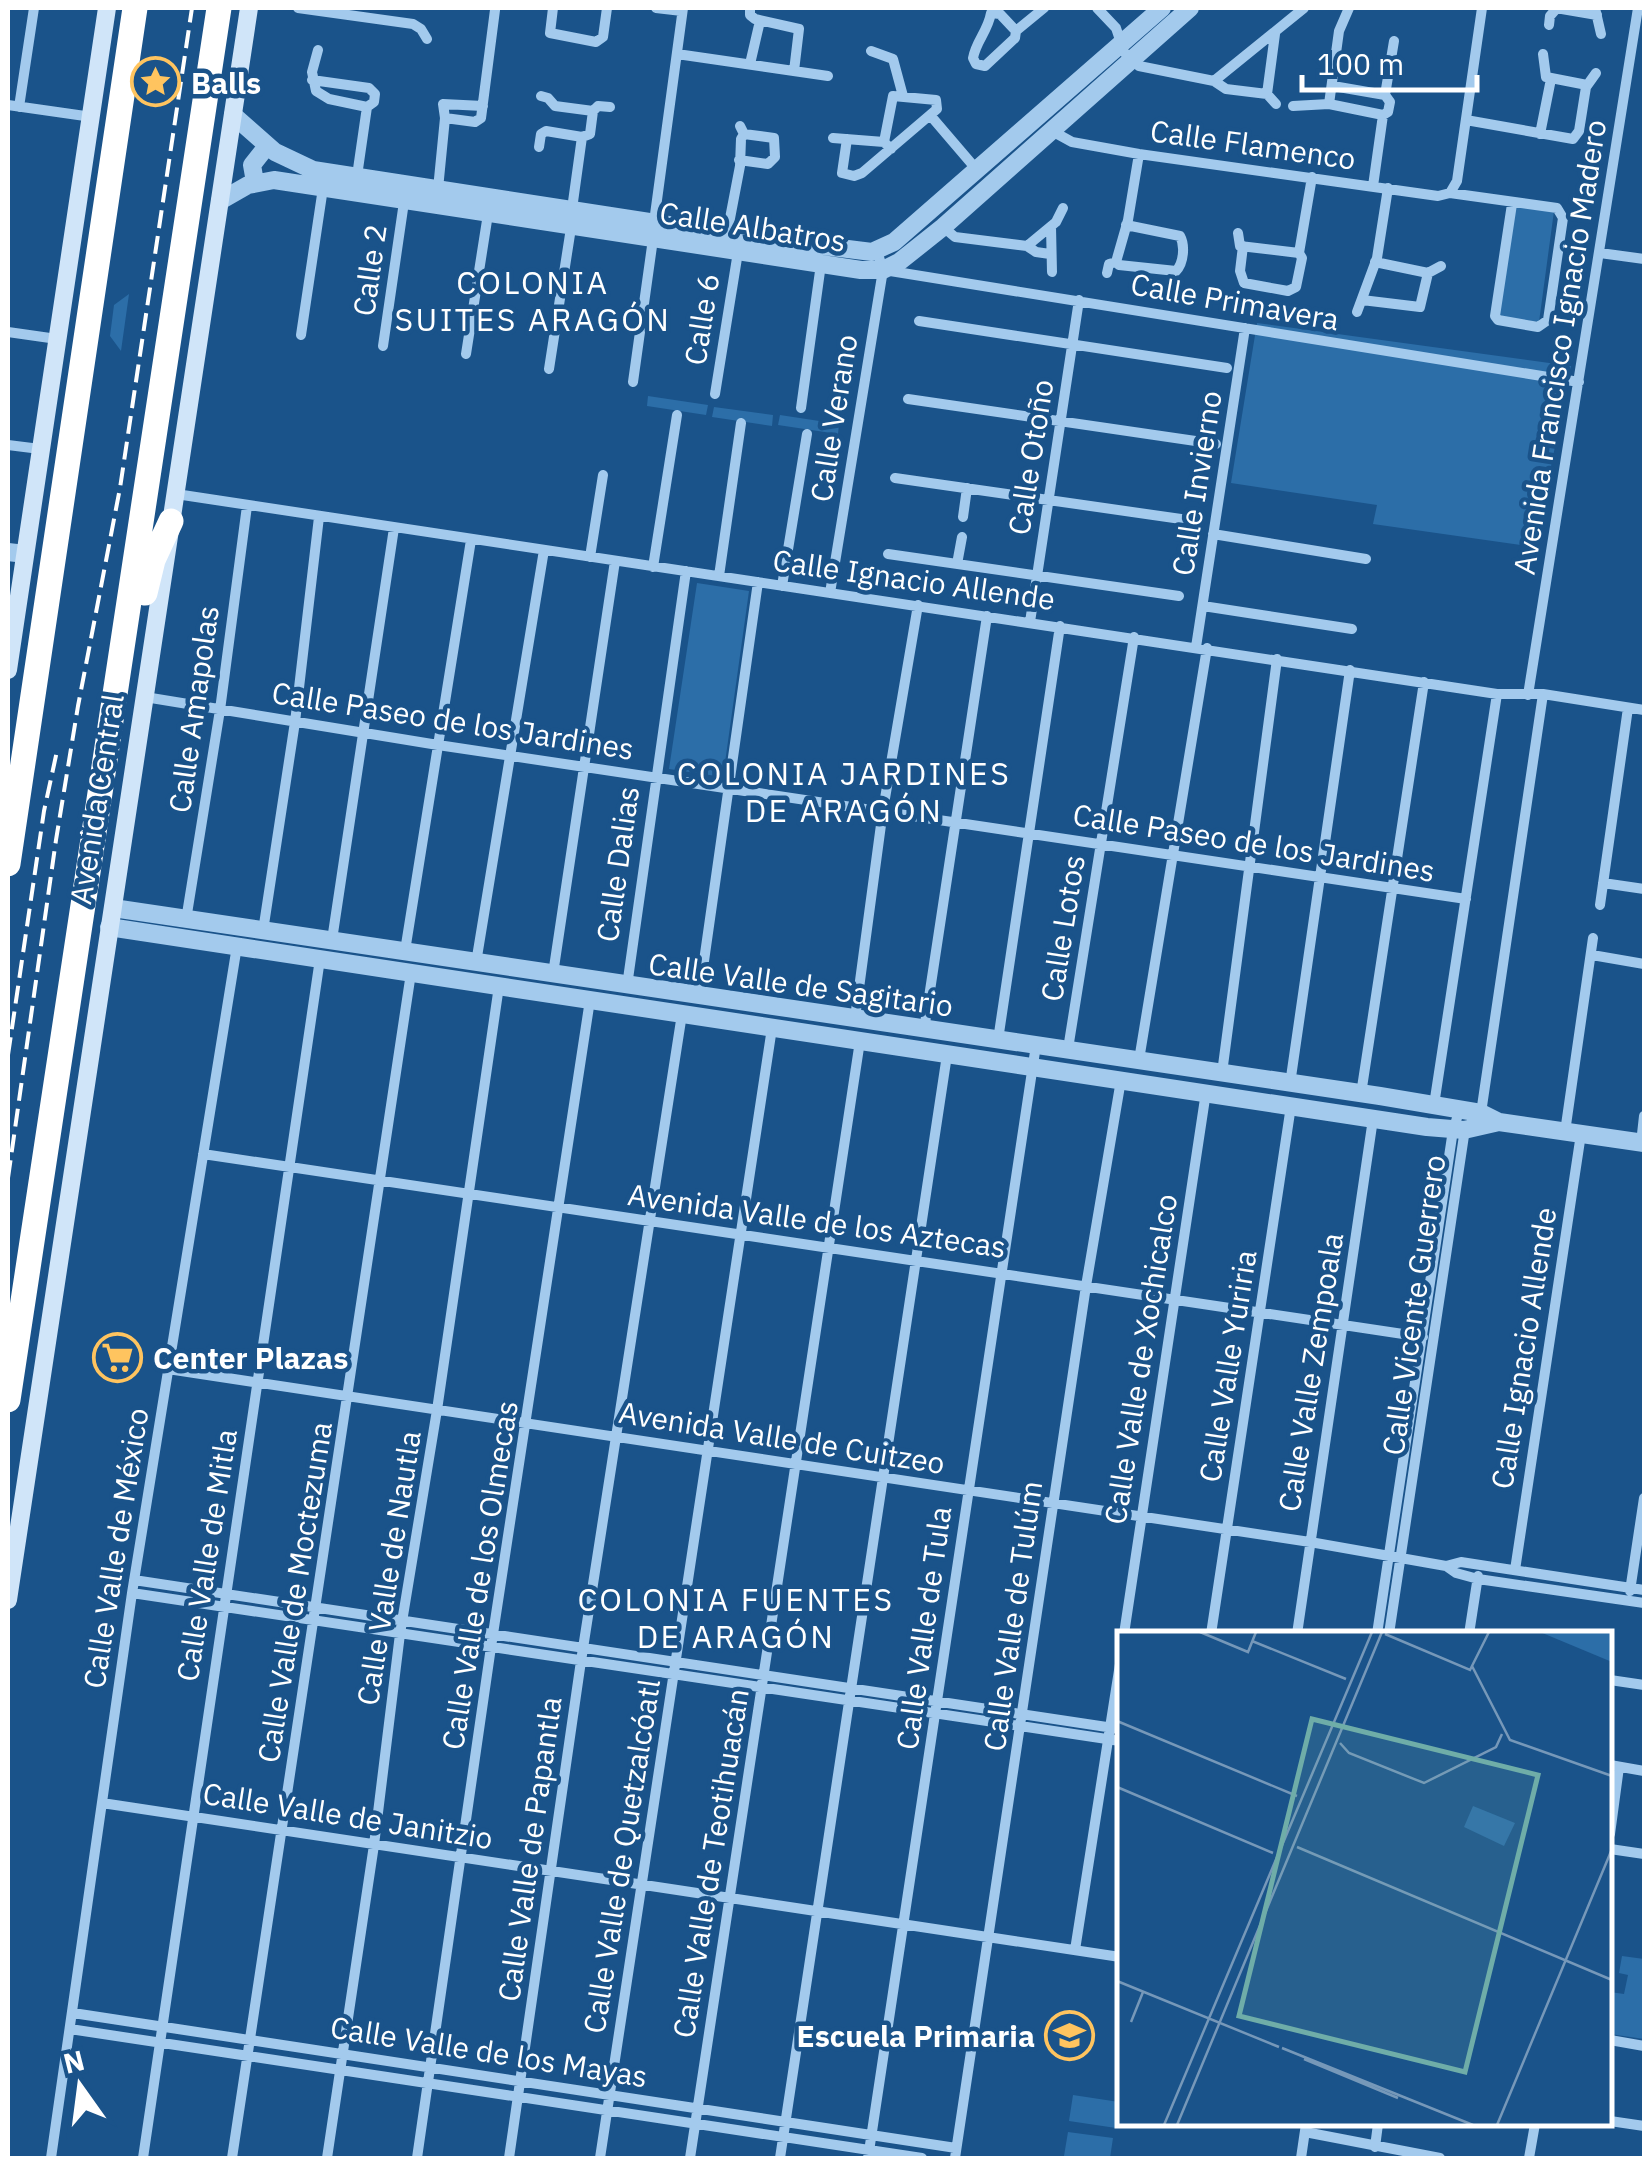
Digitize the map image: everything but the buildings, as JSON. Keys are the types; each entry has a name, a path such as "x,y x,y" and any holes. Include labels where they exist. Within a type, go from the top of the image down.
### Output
{"highway":[{"path":"8,864 136,8"},
{"name":"Avenida Central","path":"8,1400 220,8"},
{"path":"119,668 154,560 171,521"}],"main road":[{"path":"8,670 16,553 40,449 107,8"},
{"name":"Avenida Central","path":"8,1600 250,8"}],"street":[{"path":"34,8 14,106 92,117"},
{"path":"298,8 375,12 422,29 427,40"},
{"path":"553,8 550,33 596,42 603,37 607,8"},
{"path":"632,382 683,10 656,8"},
{"path":"750,8 751,17 760,21 799,29 794,71"},
{"path":"1016,31 1000,14 991,13 988,31 977,42 974,61 985,66 1015,38 1016,31 1044,8"},
{"path":"1098,8 1116,28 1120,44 1131,60 1149,70 1214,80 1226,88 1267,94 1276,104"},
{"name":"Calle Albatros","path":"653,230 738,252 861,270 880,260 894,242 1162,8"},
{"name":"Calle Albatros","path":"232,114 267,146 300,166 438,189 572,218 653,230 728,234 858,252 899,262 1190,8"},
{"path":"1214,80 1304,8"},
{"path":"1330,104 1339,31 1349,8"},
{"path":"1450,193 1456,181 1482,8"},
{"path":"1548,25 1556,8 1596,11 1601,34"},
{"name":"Avenida Francisco Ignacio Madero","path":"1528,695 1638,8"},
{"path":"438,189 444,103 483,106 494,10"},
{"path":"750,64 760,21"},
{"path":"1267,94 1275,33"},
{"path":"1385,96 1394,41"},
{"path":"318,50 312,80 316,90 326,98 367,106"},
{"path":"871,51 893,59 903,96"},
{"path":"677,54 828,76"},
{"path":"1542,54 1544,74 1551,79 1587,86"},
{"path":"1466,120 1576,138 1587,86 1596,73"},
{"path":"1540,134 1551,79"},
{"path":"312,80 372,90 375,100 367,106 357,176"},
{"path":"1293,106 1330,104 1383,115 1388,112 1390,102 1385,96 1332,86"},
{"path":"541,96 555,106 593,111"},
{"path":"847,139 842,170 852,177 862,173 887,145 930,115 937,108 936,100 891,98 887,145"},
{"path":"550,132 555,106"},
{"path":"539,147 541,134 590,134 593,111 598,106 610,107"},
{"path":"930,115 977,170"},
{"path":"1373,186 1383,115"},
{"path":"728,234 742,130 774,138 775,157 768,164 739,160"},
{"name":"Calle Flamenco","path":"1052,131 1072,142 1140,154 1438,196 1450,193 1557,208 1563,215 1548,320 1538,327 1500,321 1494,316 1512,204"},
{"path":"549,370 582,137"},
{"path":"833,138 887,145"},
{"path":"220,201 255,182 252,165 267,146"},
{"path":"1116,262 1140,154"},
{"path":"1243,246 1240,276 1244,283 1288,291 1298,284 1302,258 1299,253 1312,177"},
{"name":"Calle Albatros","path":"255,182 274,180 488,214 572,218"},
{"path":"300,335 323,188"},
{"path":"1357,312 1375,262 1388,188"},
{"name":"Calle 2","path":"383,346 404,202"},
{"path":"1027,246 1062,216 1063,208"},
{"path":"466,354 488,214"},
{"path":"1116,262 1120,266 1176,270 1181,265 1180,236 1126,225"},
{"path":"943,226 955,238 1027,246 1032,251 1050,254"},
{"path":"1050,227 1052,272"},
{"path":"1238,233 1238,244 1243,246 1299,253"},
{"name":"Calle 6","path":"714,394 738,252"},
{"path":"1600,253 1644,259"},
{"name":"Calle Primavera","path":"880,260 1079,300 1579,382"},
{"name":"Calle Verano","path":"830,593 880,260"},
{"path":"1107,273 1109,264 1116,262"},
{"path":"1375,262 1428,273 1440,266"},
{"path":"801,408 821,264"},
{"path":"1176,270 1178,285"},
{"path":"1362,300 1420,308 1428,273"},
{"name":"Calle Otoño","path":"1030,622 1079,300"},
{"path":"919,321 1227,368"},
{"name":"Calle Invierno","path":"1140,1060 1174,855 1201,648 1202,606 1246,328"},
{"path":"8,332 57,339"},
{"path":"908,398 1216,444"},
{"path":"653,566 678,414"},
{"path":"719,576 742,423"},
{"path":"782,586 806,434"},
{"path":"8,445 40,449"},
{"path":"590,557 603,475"},
{"path":"895,478 1195,521"},
{"path":"964,517 967,488"},
{"name":"Calle Ignacio Allende","path":"176,494 1497,694 1543,694 1644,708"},
{"name":"Calle Amapolas","path":"186,920 220,710 247,506"},
{"path":"263,930 295,722 319,517"},
{"path":"332,940 394,528"},
{"path":"1213,534 1366,559"},
{"path":"958,564 962,537"},
{"path":"404,951 471,540"},
{"path":"476,963 544,550"},
{"path":"888,554 1179,596"},
{"path":"552,974 615,561"},
{"name":"Calle Dalias","path":"626,986 686,572"},
{"path":"698,996 758,582"},
{"path":"855,1018 883,810 918,606"},
{"path":"1202,606 1352,629"},
{"path":"924,1030 988,616"},
{"path":"998,1041 1060,626"},
{"name":"Calle Lotos","path":"1068,1049 1134,637"},
{"path":"1222,1073 1277,659"},
{"path":"1290,1084 1350,670"},
{"path":"1361,1094 1424,682"},
{"path":"1434,1105 1497,694"},
{"path":"1481,1113 1543,694"},
{"name":"Calle Paseo de los Jardines","path":"145,698 1466,899"},
{"path":"1600,905 1628,708"},
{"path":"1603,883 1644,889"},
{"name":"Calle Valle de Sagitario","path":"112,908 1434,1105 1481,1113 1499,1122"},
{"name":"Calle Valle de Sagitario","path":"109,927 1458,1130"},
{"name":"Calle Ignacio Allende","path":"1515,1570 1573,1133 1593,938"},
{"name":"Calle Valle de México","path":"51,2158 132,1593 236,946"},
{"path":"1592,955 1644,964"},
{"name":"Calle Valle de Mitla","path":"143,2158 320,959"},
{"name":"Calle Valle de Moctezuma","path":"232,2158 411,973"},
{"name":"Calle Valle de Nautla","path":"327,2158 374,1845 402,1620 438,1410 499,986"},
{"name":"Calle Valle de los Olmecas","path":"417,2158 590,1000"},
{"name":"Calle Valle de Papantla","path":"509,2158 581,1661 682,1014"},
{"name":"Calle Valle de Quetzalcóatl","path":"600,2158 772,1028"},
{"name":"Calle Valle de Teotihuacán","path":"690,2158 860,1041"},
{"name":"Calle Valle de Tula","path":"869,2154 1036,1045"},
{"path":"780,2158 948,1055"},
{"name":"Calle Valle de Tulúm","path":"956,2153 1120,1080"},
{"name":"Calle Valle de Xochicalco","path":"1124,1631 1206,1092"},
{"name":"Calle Valle Yuriria","path":"1211,1631 1292,1106"},
{"name":"Calle Vicente Guerrero","path":"1377,1631 1394,1555 1460,1110"},
{"name":"Calle Vicente Guerrero","path":"1389,1631 1394,1555 1422,1337 1458,1130 1481,1113"},
{"path":"1458,1130 1499,1122 1643,1143 1644,1116"},
{"name":"Calle Valle Zempoala","path":"1298,1631 1373,1119"},
{"name":"Avenida Valle de los Aztecas","path":"203,1154 1422,1337"},
{"name":"Avenida Valle de Cuitzeo","path":"168,1369 1054,1502 1446,1566"},
{"path":"1629,1601 1644,1498"},
{"path":"1446,1566 1461,1562 1644,1590"},
{"path":"1469,1631 1480,1565"},
{"path":"1446,1566 1478,1579 1644,1603"},
{"path":"134,1580 1114,1734"},
{"path":"132,1593 762,1688 851,1694"},
{"path":"1612,1680 1644,1685"},
{"path":"1075,1950 1117,1699"},
{"path":"1612,1800 1614,1766 1644,1770"},
{"name":"Calle Valle de Janitzio","path":"102,1803 1117,1957"},
{"path":"1612,1849 1644,1854"},
{"name":"Calle Valle de los Mayas","path":"73,2013 872,2135 956,2153"},
{"name":"Calle Valle de los Mayas","path":"70,2029 784,2137 869,2154 922,2158"},
{"path":"1612,2040 1644,2046"},
{"path":"1612,2121 1644,2126"},
{"path":"1374,2147 1378,2126"},
{"path":"1530,2158 1534,2126"},
{"path":"1302,2158 1306,2128 1374,2147 1440,2158"}],"shaded area":[{"path":"1511,205 1554,211 1539,322 1496,316"},
{"path":"129,294 121,351 110,336 114,305"},
{"path":"1257,323 1571,366 1535,547 1373,524 1377,505 1231,483"},
{"path":"648,396 708,405 706,415 647,406"},
{"path":"714,407 773,415 772,426 712,417"},
{"path":"780,415 839,424 838,434 778,425"},
{"path":"697,583 749,591 723,777 669,769"},
{"path":"1622,1956 1644,1959 1644,2039 1612,2034 1612,1992 1624,1994 1628,1975 1619,1973"},
{"path":"1073,2095 1117,2102 1116,2128 1069,2121"},
{"path":"1068,2132 1113,2138 1110,2158 1064,2156"}],"railway":[{"path":"8,1178 56,840 120,488 192,8"},
{"path":"8,1055 44,811 57,751"}],"place":[{"name":"Balls","path":"156,82"},
{"name":"Center Plazas","path":"118,1357"},
{"name":"Escuela Primaria","path":"1070,2035"}],"district":[{"name":"COLONIA SUITES ARAGÓN","path":"533,300"},
{"name":"COLONIA JARDINES DE ARAGÓN","path":"844,792"},
{"name":"COLONIA FUENTES DE ARAGÓN","path":"736,1618"}]}
